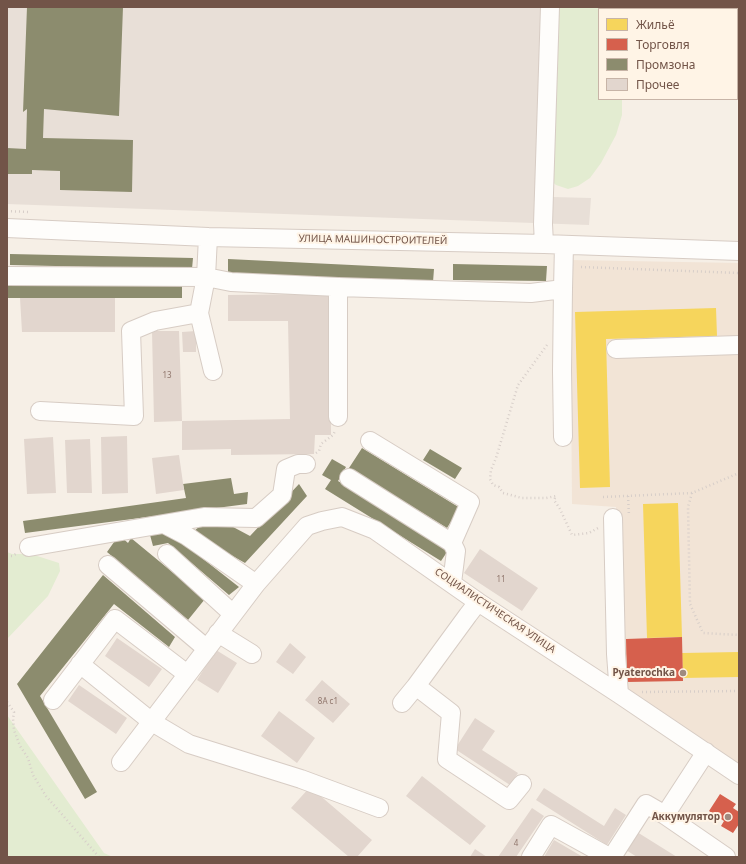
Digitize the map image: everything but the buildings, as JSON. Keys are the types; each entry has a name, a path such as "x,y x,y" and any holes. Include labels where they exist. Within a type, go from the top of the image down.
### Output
{"street":[{"path":"544,244 543,224 550,7"},
{"name":"УЛИЦА МАШИНОСТРОИТЕЛЕЙ","path":"7,228 208,237 544,244 739,251"},
{"path":"208,237 206,277 199,313 213,371"},
{"path":"563,438 562,324 564,245"},
{"path":"7,276 206,277 231,282 338,287 531,292 563,289"},
{"path":"338,287 338,418"},
{"path":"40,411 134,416 131,331 155,321 199,313"},
{"path":"616,350 739,345"},
{"path":"370,441 470,502 452,543"},
{"path":"29,547 204,517 256,518 282,495 286,470 298,464 306,464"},
{"path":"349,478 452,543 456,551 452,583"},
{"name":"СОЦИАЛИСТИЧЕСКАЯ УЛИЦА","path":"121,762 256,584 308,526 322,520 342,517 375,530 478,602 627,693 739,775"},
{"path":"618,520 616,654 627,693"},
{"path":"164,524 187,536 256,584"},
{"path":"167,554 233,614"},
{"path":"108,565 207,649"},
{"path":"402,703 478,602"},
{"path":"52,700 116,619 187,674"},
{"path":"218,634 252,654"},
{"path":"80,664 152,722 189,744 301,779 379,808"},
{"path":"416,686 451,714 447,759 509,800 522,784"},
{"path":"665,815 706,752"},
{"path":"612,857 646,804 665,815 726,857"},
{"path":"531,857 551,825 608,857"}],"path":[{"path":"581,267 739,273"},
{"path":"562,324 518,385 491,470 490,479 493,485 499,487 504,493 522,498 546,498 556,496 554,500 560,509 572,535 589,533 605,523 618,520 628,496"},
{"path":"306,464 319,451 320,444 334,435 338,418"},
{"path":"603,497 692,493 739,473"},
{"path":"692,493 688,507 690,604 703,633 739,634"},
{"path":"627,693 739,691"},
{"path":"7,702 14,712 14,730 20,746 28,758 33,775 46,796 99,857"}],"shaded area":[{"path":"7,7 561,7 553,197 591,198 589,225 7,204"},
{"path":"570,260 739,263 739,766 624,689 616,507 572,504"}],"green space":[{"path":"558,7 614,7 598,8 598,100 622,100 622,115 616,135 601,163 590,178 578,186 568,189 556,185 548,178"},
{"path":"7,552 12,554 31,554 59,563 60,571 48,596 7,639"},
{"path":"7,715 104,853 113,857 7,857"}],"place":[{"name":"Pyaterochka","path":"683,673"},
{"name":"Аккумулятор","path":"728,817"}]}
